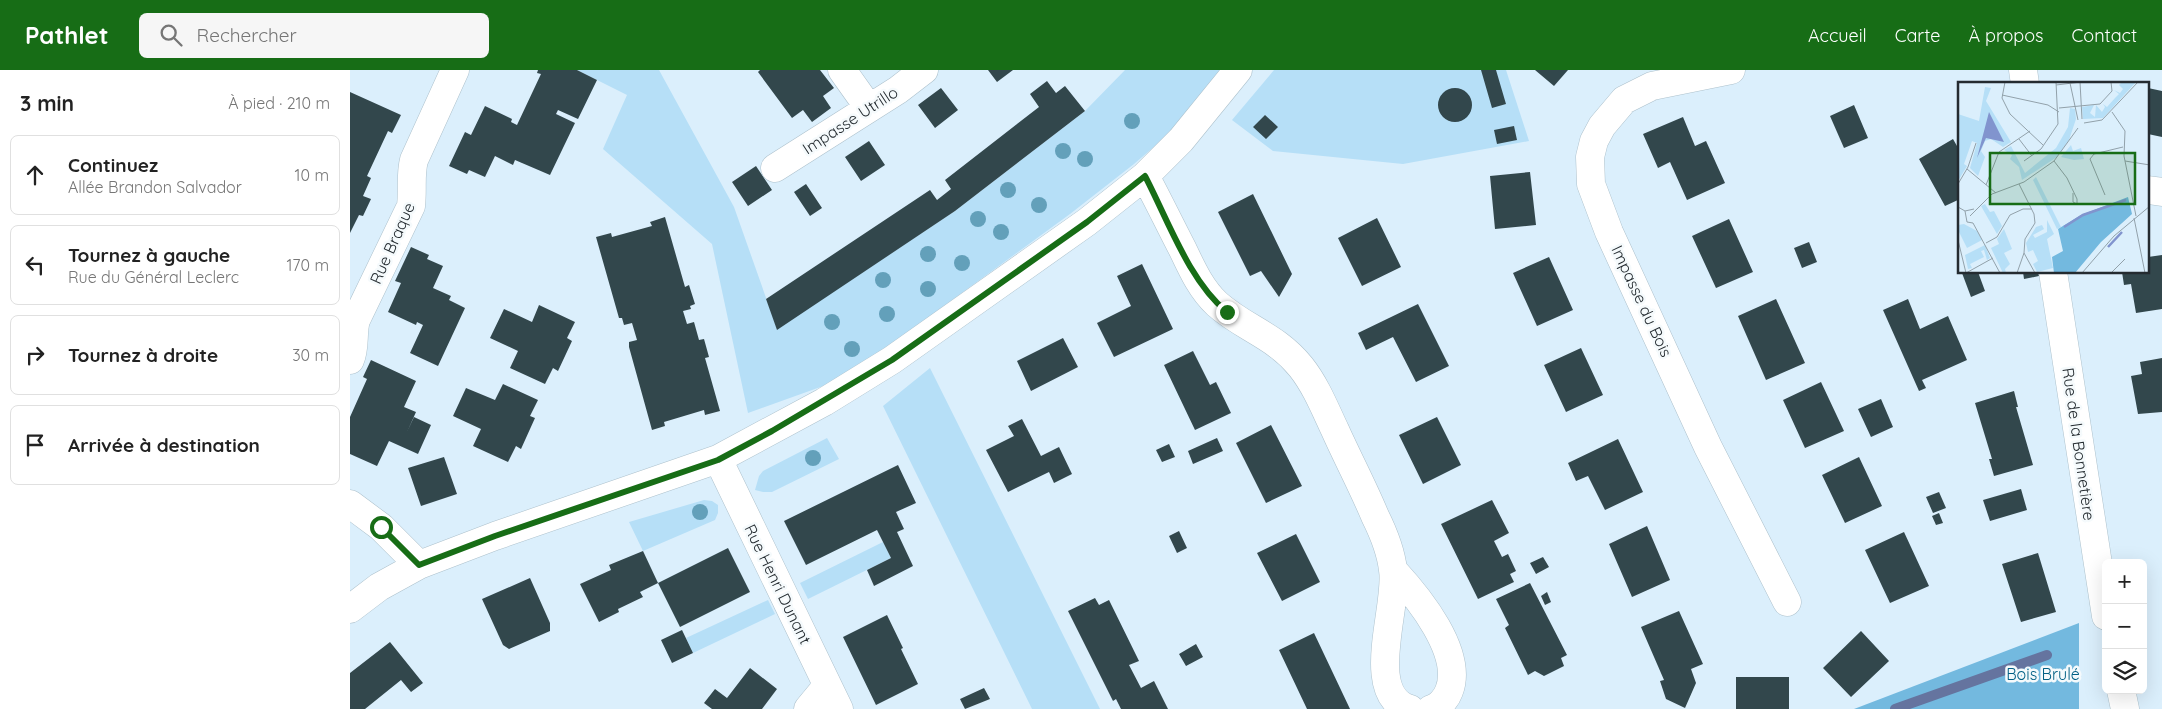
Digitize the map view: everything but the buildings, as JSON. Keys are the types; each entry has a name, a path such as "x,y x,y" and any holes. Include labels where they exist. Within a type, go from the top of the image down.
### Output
{"street":[{"name":"Rue Braque","path":"350,360 355,345 354,328 356,320 411,206 413,192 410,173 414,160 455,70"},
{"path":"842,70 869,108"},
{"name":"Impasse Utrillo","path":"774,168 898,90 924,70"},
{"path":"350,609 379,587 419,565 495,536 718,460 824,402 892,360 1087,222 1145,176 1181,140 1238,70"},
{"name":"Impasse du Bois","path":"1731,70 1652,86 1624,100 1607,119 1594,141 1590,157 1591,184 1609,232 1708,447 1786,602"},
{"path":"1145,176 1198,280 1209,296 1227,312 1282,347 1302,368 1313,384 1376,516 1394,571 1385,658 1386,681 1391,696 1403,707 1410,709"},
{"name":"Rue de la Bonnetière","path":"2053,274 2104,604"},
{"name":"Rue Henri Dunant","path":"718,460 833,697"},
{"path":"350,504 381,527 419,565"},
{"path":"1394,571 1409,587 1431,618 1443,641 1452,668 1452,684 1447,697 1435,708 1431,709"},
{"path":"2122,694 2125,709"},
{"path":"808,709 833,697"}],"shaded area":[{"path":"577,70 659,70 734,207 777,329 955,211 1085,111 1125,70 1222,70 1185,120 1134,164 1070,214 881,352 826,385 748,413 712,244 603,149 627,95"},
{"path":"1274,70 1506,70 1529,141 1403,164 1273,151 1232,120"},
{"path":"930,368 1100,709 1032,709 883,406"},
{"path":"827,438 839,459 772,492 755,490 759,476 763,471"},
{"path":"704,500 712,501 718,505 718,513 715,520 643,551 629,522"},
{"path":"883,542 891,558 808,599 800,583"},
{"path":"768,600 775,614 693,653 686,638"}],"green space":[{"name":"Bois Brulé","path":"2079,623 2079,709 1854,709"}],"waterway":[{"path":"1895,709 2047,655"}],"route":[{"path":"381,527 419,565 495,536 718,460 824,402 892,360 1087,222 1145,176 1198,280 1209,296 1227,312"}]}
